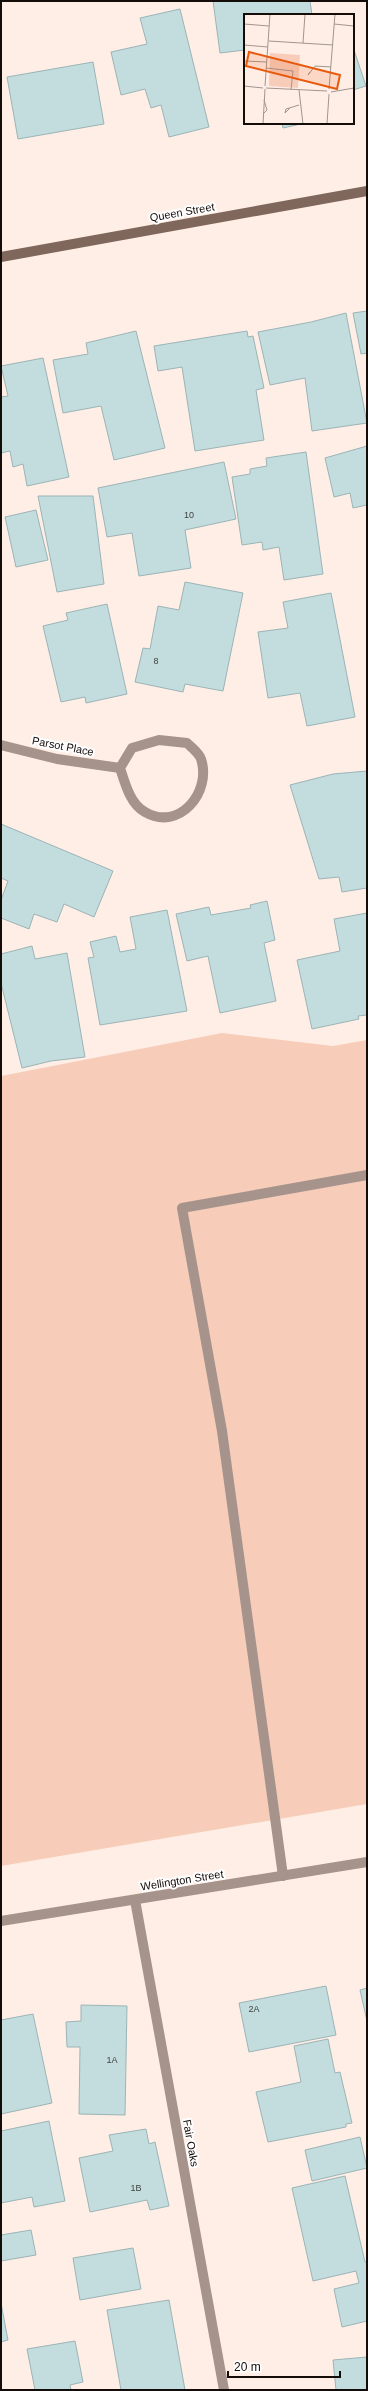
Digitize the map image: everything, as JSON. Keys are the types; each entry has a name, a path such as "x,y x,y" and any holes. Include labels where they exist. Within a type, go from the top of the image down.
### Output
{"street":[{"name":"Queen Street","path":"1,257 367,191"},
{"path":"159,740 187,743 201,757 203,775 200,794 186,810 164,818 144,812 127,792 120,768 132,748 159,740"},
{"name":"Parsot Place","path":"1,745 57,759 120,768"},
{"path":"283,1876 222,1431 182,1208 367,1175"},
{"name":"Wellington Street","path":"1,1921 367,1862"},
{"name":"Fair Oaks","path":"135,1900 224,2390"}],"shaded area":[{"path":"222,1033 333,1046 367,1040 367,1804 1,1866 1,1076"}],"building":[{"path":"213,1 310,1 312,14 244,14 244,50 220,53"},
{"path":"180,9 209,127 169,137 161,105 151,108 145,89 121,95 111,52 147,44 140,18"},
{"path":"354,50 366,86 354,90"},
{"path":"93,62 104,124 18,139 7,77"},
{"path":"282,124 301,124 283,128"},
{"path":"367,311 367,353 361,354 353,313"},
{"path":"346,313 367,423 312,431 305,378 270,385 258,332 311,322"},
{"path":"136,331 165,448 114,460 101,406 63,413 53,360 88,354 86,343"},
{"path":"247,331 248,337 253,336 264,388 256,390 264,440 195,451 182,367 158,371 154,346"},
{"path":"43,358 69,477 27,486 23,464 13,467 10,451 1,453 1,397 8,396 1,366"},
{"path":"367,446 367,505 353,508 350,493 334,497 325,458"},
{"path":"306,452 323,574 284,580 279,547 263,550 262,542 242,545 232,477 250,474 250,469 267,466 266,458"},
{"path":"224,462 236,519 185,530 191,568 139,576 132,533 107,537 98,488"},
{"path":"38,496 93,496 104,584 57,592"},
{"path":"36,510 48,560 16,567 5,517"},
{"path":"185,582 243,593 223,691 185,684 183,692 135,682 143,648 150,649 158,606 179,610"},
{"path":"331,593 355,717 307,726 300,693 268,698 258,632 288,628 283,602"},
{"path":"107,604 127,694 86,703 85,697 61,702 43,626 68,620 66,613"},
{"path":"367,771 367,888 342,892 339,877 319,879 290,785 333,774"},
{"path":"1,824 113,871 94,917 64,904 57,922 34,914 29,929 1,918 1,900 8,881 1,878"},
{"path":"267,901 275,940 264,943 276,1001 220,1013 208,956 187,961 176,914 209,907 211,915 251,908 250,905"},
{"path":"167,910 187,1011 100,1025 88,958 94,957 90,942 116,936 120,952 136,949 130,917"},
{"path":"367,913 367,1015 358,1016 359,1019 312,1029 297,960 340,951 334,919"},
{"path":"32,946 35,959 67,953 85,1057 51,1061 22,1068 1,983 1,954"},
{"path":"326,1986 336,2035 249,2052 239,2003"},
{"path":"367,1988 367,2021 360,1990"},
{"path":"81,2005 127,2006 125,2115 79,2114 80,2047 67,2047 66,2022 81,2021"},
{"path":"33,2014 52,2103 1,2114 1,2020"},
{"path":"328,2039 335,2073 340,2072 352,2123 346,2124 346,2127 268,2142 256,2092 301,2082 294,2046"},
{"path":"49,2121 65,2201 34,2207 32,2197 1,2203 1,2131"},
{"path":"146,2129 149,2144 155,2142 169,2206 150,2210 147,2200 90,2212 79,2158 113,2151 109,2135"},
{"path":"360,2137 367,2168 312,2181 305,2150"},
{"path":"345,2176 365,2262 367,2262 367,2321 342,2327 334,2289 359,2283 356,2271 313,2281 292,2188"},
{"path":"31,2230 36,2255 1,2261 1,2235"},
{"path":"133,2248 141,2289 80,2300 73,2258"},
{"path":"169,2300 185,2390 121,2390 107,2310"},
{"path":"1,2303 8,2340 1,2342"},
{"path":"75,2341 83,2382 70,2385 71,2390 35,2390 27,2349"},
{"path":"367,2357 367,2390 336,2390 333,2360"}]}
